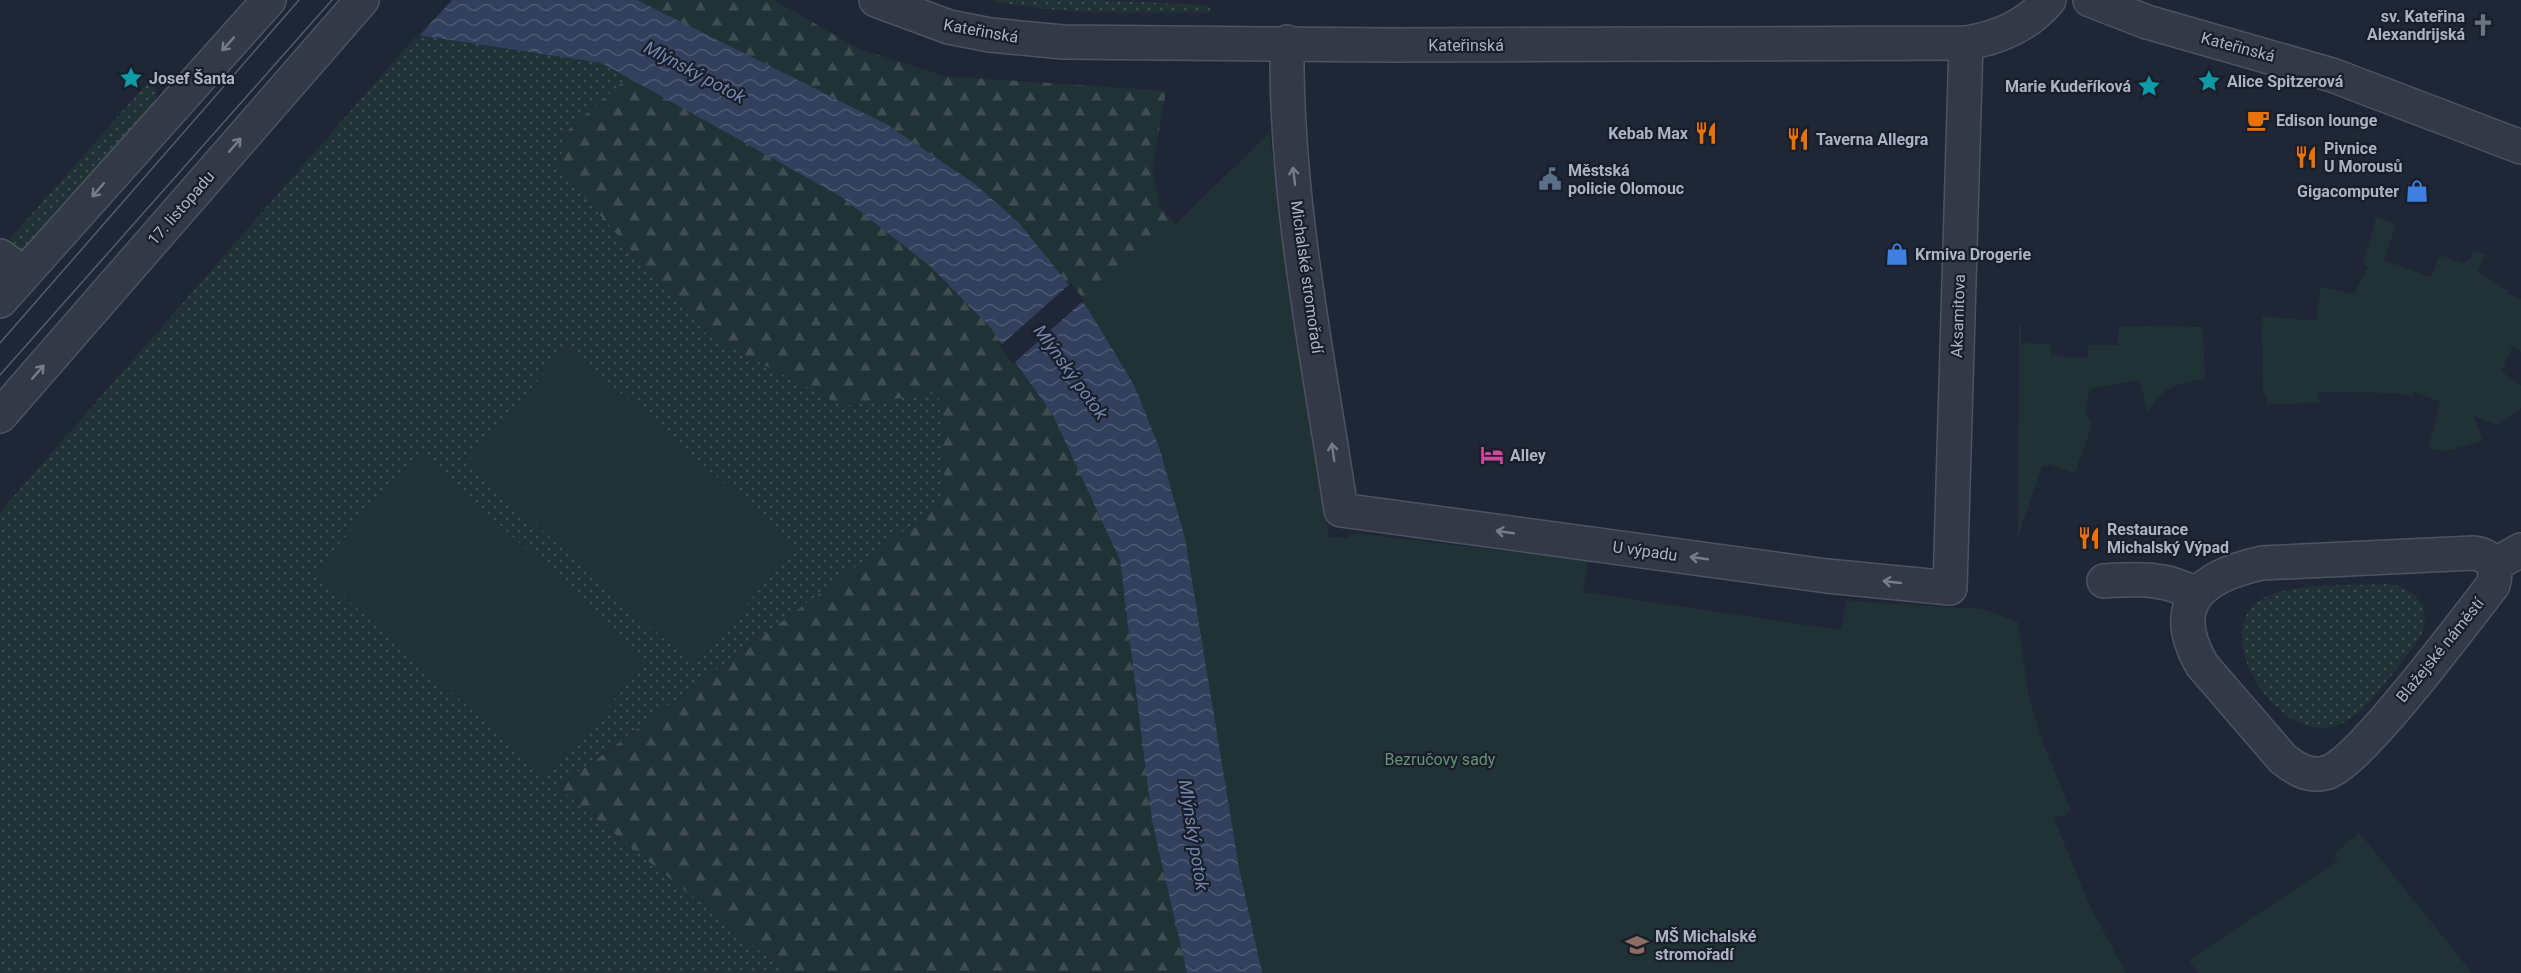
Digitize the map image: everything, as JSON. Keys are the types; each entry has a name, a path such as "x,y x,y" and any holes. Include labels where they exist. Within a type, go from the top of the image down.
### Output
{"street":[{"name":"17. listopadu","path":"0,416 363,0"},
{"name":"Kateřinská","path":"876,0 949,27 990,36 1063,42 1287,42 1394,45 1966,43 1998,36 2018,27 2049,0"},
{"name":"Kateřinská","path":"2090,0 2147,22 2332,75 2521,147"},
{"path":"0,302 12,265 268,1"},
{"name":"Michalské stromořadí","path":"1287,42 1287,102 1302,246 1341,510"},
{"name":"Aksamitova","path":"1950,588 1966,43"},
{"name":"U výpadu","path":"1341,510 1827,576 1950,588"},
{"name":"Blažejské náměstí","path":"2473,553 2507,557 2496,573 2493,585 2368,740 2338,768 2319,774 2296,770 2283,759 2202,665 2193,651 2189,633 2189,613 2195,594 2209,582 2238,568 2262,563 2473,553"},
{"path":"2104,581 2153,579 2177,584 2195,594"}],"green space":[{"path":"563,0 774,0 857,48 944,76 1166,91 1152,170 1160,207 1206,259 1373,973 787,973 558,788 945,500 939,393 843,406 707,335 558,168 567,131 628,77"},
{"path":"988,0 1096,0 1207,5 1211,10 1209,13 1070,11"},
{"path":"417,35 602,63 628,77 567,131 843,406 939,393 946,500 558,787 787,973 0,973 0,512"},
{"path":"150,80 157,92 154,108 24,252 8,241"},
{"name":"Bezručovy sady","path":"1269,133 1309,385 1329,537 1346,538 1355,533 1588,561 1583,592 1841,630 1846,601 1983,609 2018,622 2029,698 2043,743 2071,811 2054,819 2089,904 2126,973 1262,973 1239,868 1185,538 1159,447 1134,385 1088,309"},
{"path":"2376,217 2396,224 2384,260 2431,277 2440,255 2463,263 2470,259 2473,250 2485,255 2478,271 2508,291 2507,293 2521,299 2521,352 2513,346 2501,371 2521,386 2521,408 2497,425 2474,416 2483,441 2447,451 2428,449 2440,402 2414,392 2413,397 2398,393 2318,392 2319,403 2267,404 2267,394 2263,394 2262,316 2316,321 2321,287 2354,294 2368,267 2363,265"},
{"path":"2019,325 2021,326 2021,343 2051,344 2051,356 2088,358 2088,345 2118,345 2119,326 2203,327 2205,379 2171,388 2159,397 2148,413 2140,380 2090,389 2085,413 2092,425 2075,473 2049,464 2047,467 2042,466 2018,537"},
{"path":"567,346 797,547 693,665 467,463"},
{"path":"421,452 648,662 546,776 315,571"},
{"path":"2389,584 2400,586 2416,597 2424,612 2425,621 2418,641 2376,694 2348,720 2326,728 2303,724 2281,711 2263,692 2249,669 2242,645 2244,622 2255,604 2282,591 2300,588"},
{"path":"2359,832 2472,973 2198,973 2189,960 2338,860 2334,855"}],"water":[{"name":"Mlýnský potok","path":"360,0 637,0 886,124 975,184 1020,224 1088,309 1134,385 1159,447 1185,538 1239,868 1262,973 1187,973 1152,820 1120,560 1053,415 990,327 930,266 840,196 602,63 417,35"}],"pier":[{"path":"357,0 452,0 417,38"},
{"path":"1071,283 1084,300 1013,364 1000,346"}],"tram line":[{"path":"0,343 299,0"},
{"path":"0,375 332,0"}],"place":[{"name":"sv. Kateřina Alexandrijská","path":"2483,25"},
{"name":"Josef Šanta","path":"131,78"},
{"name":"Alice Spitzerová","path":"2209,81"},
{"name":"Marie Kudeříková","path":"2149,86"},
{"name":"Edison lounge","path":"2258,120"},
{"name":"Kebab Max","path":"1706,133"},
{"name":"Taverna Allegra","path":"1798,139"},
{"name":"Pivnice U Morousů","path":"2306,157"},
{"name":"Městská policie Olomouc","path":"1550,179"},
{"name":"Gigacomputer","path":"2417,191"},
{"name":"Krmiva Drogerie","path":"1897,254"},
{"name":"Alley","path":"1492,455"},
{"name":"Restaurace Michalský Výpad","path":"2089,538"},
{"name":"MŠ Michalské stromořadí","path":"1637,945"}]}
